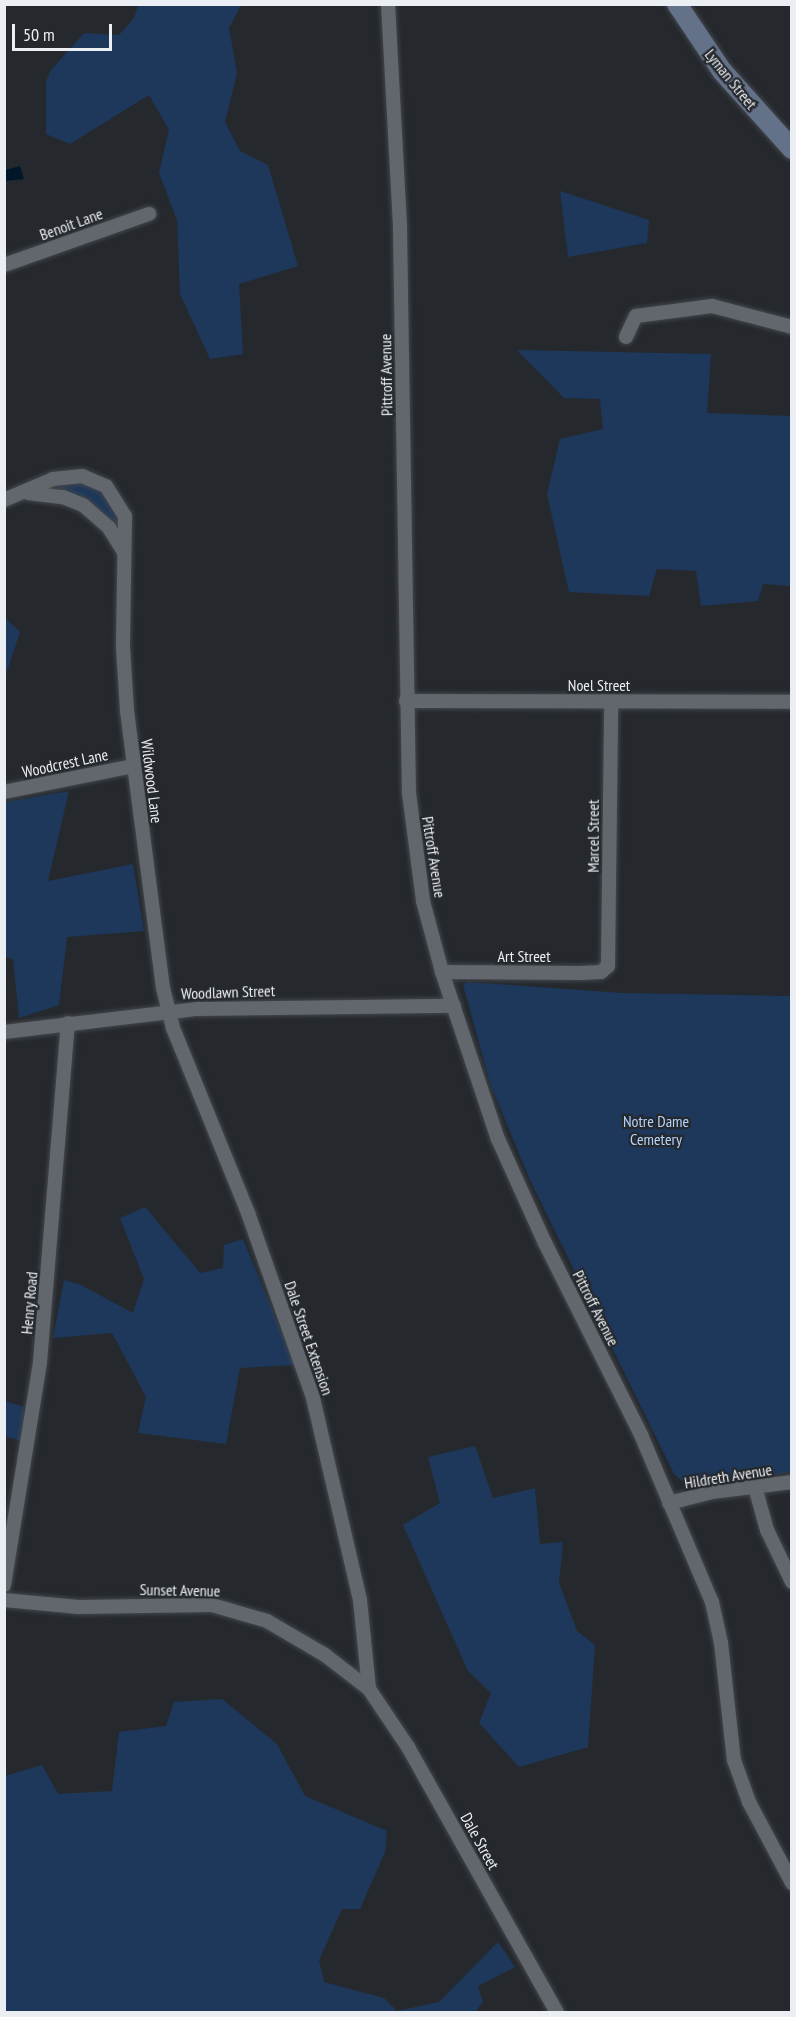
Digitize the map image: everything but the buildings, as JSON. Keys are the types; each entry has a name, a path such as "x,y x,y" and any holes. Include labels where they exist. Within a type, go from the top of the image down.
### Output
{"main road":[{"name":"Lyman Street","path":"677,4 722,71 792,149"}],"street":[{"name":"Pittroff Avenue","path":"388,4 401,282 406,701 412,837 442,972 506,1158 621,1393 711,1602 722,1656 737,1769 749,1802 792,1883"},
{"name":"Benoit Lane","path":"4,265 149,214"},
{"path":"626,337 636,316 712,306 792,327"},
{"name":"Wildwood Lane","path":"4,500 71,475 99,481 113,492 122,507 126,526 123,647 133,766 168,1011"},
{"name":"Wildwood Lane","path":"25,493 63,497 83,505 109,528 124,552"},
{"name":"Noel Street","path":"406,701 792,702"},
{"name":"Marcel Street","path":"604,969 610,953 610,702"},
{"name":"Woodcrest Lane","path":"4,792 133,766"},
{"name":"Art Street","path":"442,972 581,973 604,969"},
{"name":"Woodlawn Street","path":"4,1032 168,1011 321,1005 453,1006"},
{"name":"Dale Street Extension","path":"168,1011 248,1213 311,1390 360,1600 369,1689"},
{"name":"Henry Road","path":"4,1585 40,1362 68,1023"},
{"name":"Hildreth Avenue","path":"669,1503 792,1482"},
{"path":"755,1487 767,1530 792,1582"},
{"name":"Sunset Avenue","path":"4,1600 62,1606 192,1604 227,1607 292,1634 369,1689"},
{"name":"Dale Street","path":"369,1689 428,1781 557,2013"}],"green space":[{"path":"138,5 241,5 229,28 237,73 225,122 240,151 268,165 298,266 239,284 243,354 210,359 180,294 177,220 159,173 169,130 149,95 70,144 46,134 46,81 51,70 84,33 119,35 134,18"},
{"path":"560,191 649,220 647,243 568,257"},
{"path":"517,350 711,354 707,413 791,416 791,586 763,584 758,601 701,606 696,571 657,569 649,596 569,592 547,494 560,439 603,429 600,399 564,398"},
{"path":"77,480 102,489 118,511 120,527 70,493 58,489 58,485"},
{"path":"5,618 20,632 5,677"},
{"path":"69,791 48,881 133,864 144,931 67,937 59,1005 19,1018 13,959 5,957 5,802"},
{"name":"Notre Dame Cemetery","path":"468,982 622,993 791,996 791,1472 706,1485 683,1482 674,1474 530,1180 491,1086 463,985"},
{"path":"145,1207 200,1273 223,1268 224,1245 243,1239 295,1365 240,1368 226,1444 138,1433 146,1397 112,1333 53,1338 64,1280 81,1285 133,1313 144,1279 120,1218"},
{"path":"4,1401 25,1407 21,1441 5,1436"},
{"path":"475,1446 493,1498 535,1488 540,1544 563,1542 559,1583 577,1631 595,1645 588,1747 519,1767 479,1723 491,1693 468,1671 403,1525 440,1503 428,1457"},
{"path":"222,1699 277,1744 305,1796 387,1831 385,1852 360,1909 342,1909 319,1960 324,1982 384,1998 397,2011 439,2002 498,1942 515,1967 478,1986 483,2002 475,2012 5,2012 5,1776 42,1765 58,1794 112,1791 119,1732 166,1726 174,1702"}],"shaded area":[{"path":"20,166 24,179 5,181 5,170"}]}
